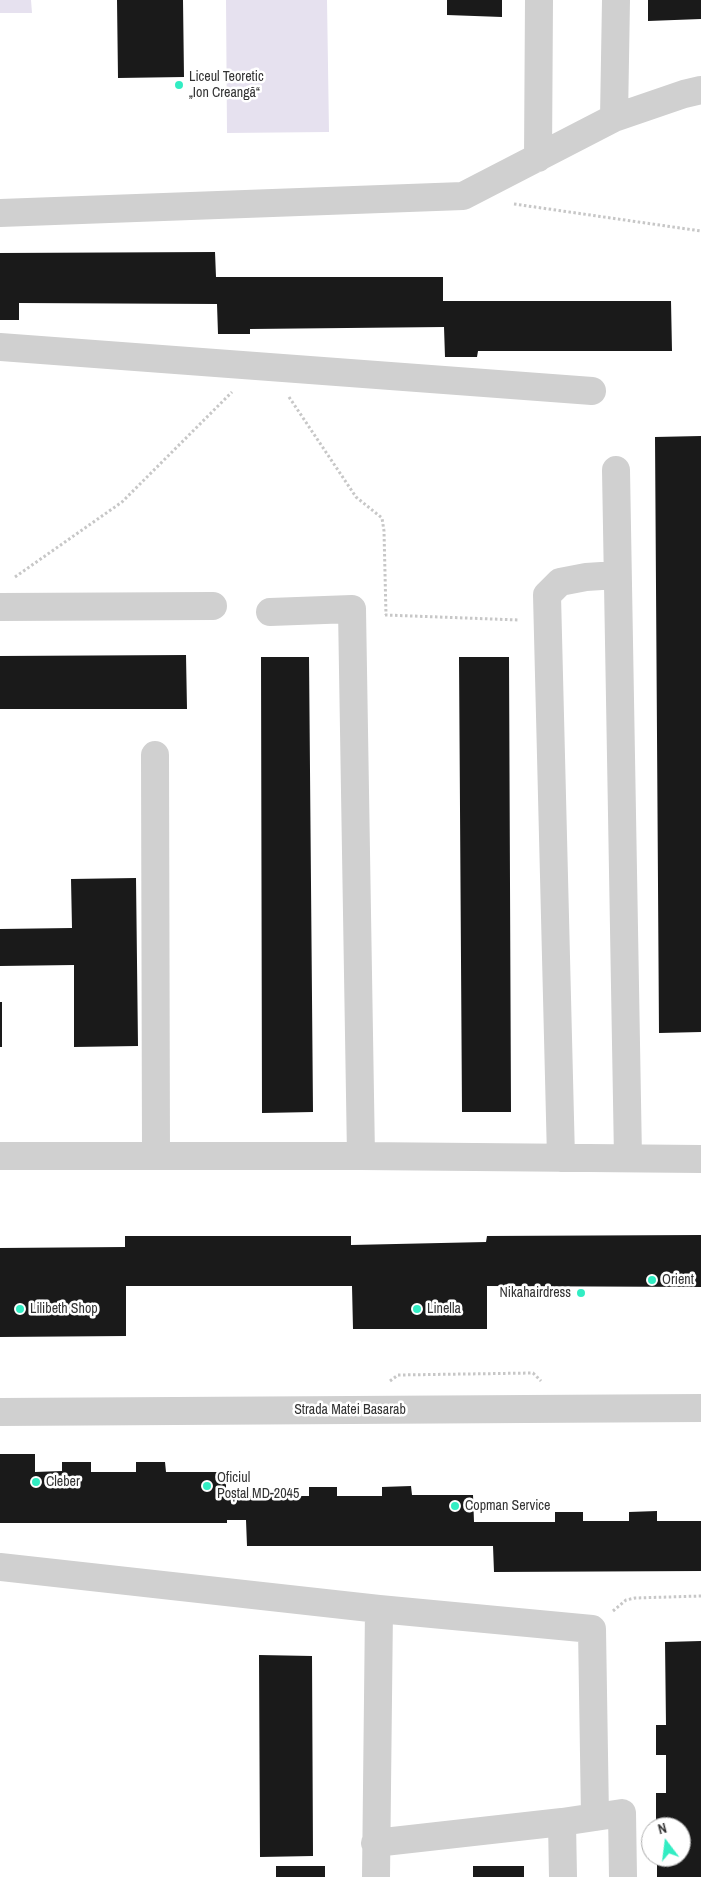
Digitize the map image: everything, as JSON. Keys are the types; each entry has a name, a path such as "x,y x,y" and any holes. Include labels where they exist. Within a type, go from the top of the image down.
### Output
{"street":[{"path":"538,158 539,0"},
{"path":"614,118 616,0"},
{"path":"0,212 463,196 614,118 701,90"},
{"path":"0,348 592,391"},
{"path":"616,470 628,1158"},
{"path":"561,1158 547,595 560,582 586,577 617,575"},
{"path":"0,607 213,606"},
{"path":"270,612 352,609 362,1156"},
{"path":"155,755 156,1156"},
{"path":"0,1156 362,1156 701,1159"},
{"name":"Strada Matei Basarab","path":"0,1412 701,1408"},
{"path":"0,1567 379,1609 592,1629 595,1817"},
{"path":"376,1877 379,1609"},
{"path":"376,1843 562,1822 622,1813 623,1877"},
{"path":"562,1822 563,1877"}],"path":[{"path":"511,203 701,231"},
{"path":"8,582 122,502 264,367 356,497 382,518 386,615"},
{"path":"352,609 386,615 547,621"},
{"path":"592,1629 626,1600 635,1598 701,1596"}],"shaded area":[{"path":"0,0 31,0 32,13 0,13"},
{"path":"226,0 327,0 329,132 227,133"}],"building":[{"path":"117,0 183,0 184,77 118,78"},
{"path":"447,0 502,0 502,17 447,15"},
{"path":"648,0 701,0 701,19 648,21"},
{"path":"215,252 216,277 443,277 443,301 671,301 672,351 478,351 477,357 445,357 444,327 250,329 250,334 218,334 217,304 19,303 19,320 0,320 0,253"},
{"path":"701,436 701,1032 659,1033 655,437"},
{"path":"186,655 187,709 0,709 0,656"},
{"path":"261,657 309,657 313,1112 262,1113"},
{"path":"459,657 509,657 511,1112 462,1112"},
{"path":"136,878 138,1046 74,1047 74,965 0,966 0,929 72,928 71,879"},
{"path":"0,1002 2,1002 2,1047 0,1047"},
{"path":"701,1235 701,1287 487,1286 487,1329 353,1329 352,1286 126,1286 126,1336 0,1337 0,1248 125,1247 125,1236 351,1236 351,1245 486,1242 487,1236"},
{"path":"0,1454 35,1454 35,1472 62,1471 62,1462 91,1462 91,1472 136,1472 136,1462 165,1462 166,1472 226,1472 226,1496 309,1496 309,1487 337,1487 337,1496 382,1496 382,1487 411,1486 412,1495 473,1495 474,1522 555,1522 555,1512 583,1512 583,1521 629,1521 629,1512 657,1511 657,1521 701,1521 701,1571 494,1572 493,1546 247,1546 246,1520 227,1520 227,1523 0,1523"},
{"path":"701,1641 701,1877 657,1877 657,1867 691,1867 691,1817 656,1817 656,1793 666,1793 666,1755 656,1755 656,1725 666,1725 665,1642"},
{"path":"259,1655 312,1656 313,1856 260,1857"},
{"path":"276,1866 325,1866 325,1877 276,1877"},
{"path":"473,1866 524,1866 524,1877 473,1877"}],"place":[{"name":"Liceul Teoretic „Ion Creangă“","path":"179,85"},
{"name":"Orient","path":"652,1280"},
{"name":"Nikahairdress","path":"581,1293"},
{"name":"Lilibeth Shop","path":"20,1309"},
{"name":"Linella","path":"417,1309"},
{"name":"Cleber","path":"36,1482"},
{"name":"Oficiul Poștal MD-2045","path":"207,1486"},
{"name":"Copman Service","path":"455,1506"}]}
